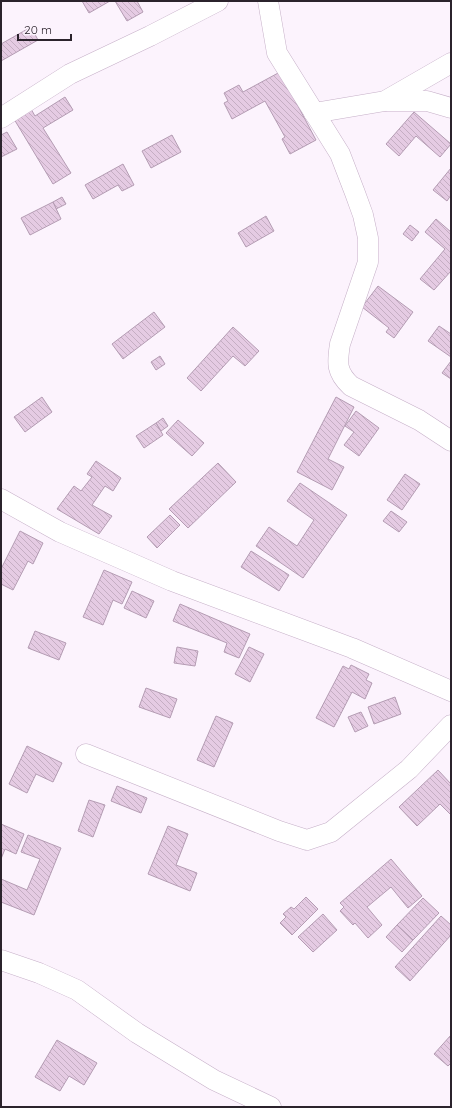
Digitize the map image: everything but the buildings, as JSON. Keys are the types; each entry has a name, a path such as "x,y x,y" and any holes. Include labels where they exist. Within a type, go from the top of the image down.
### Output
{"street":[{"path":"1,118 70,74 150,36 218,1"},
{"path":"268,1 277,53 340,154 363,215 368,238 368,262 340,344 338,357 339,369 344,379 351,386 419,420 451,441"},
{"path":"385,101 451,63"},
{"path":"314,113 385,101 427,101 451,108"},
{"path":"1,498 60,532 172,581 352,648 451,691"},
{"path":"86,754 279,831 307,840 331,832 410,769 451,725"},
{"path":"3,962 39,973 77,990 137,1033 214,1080 271,1107"}]}
